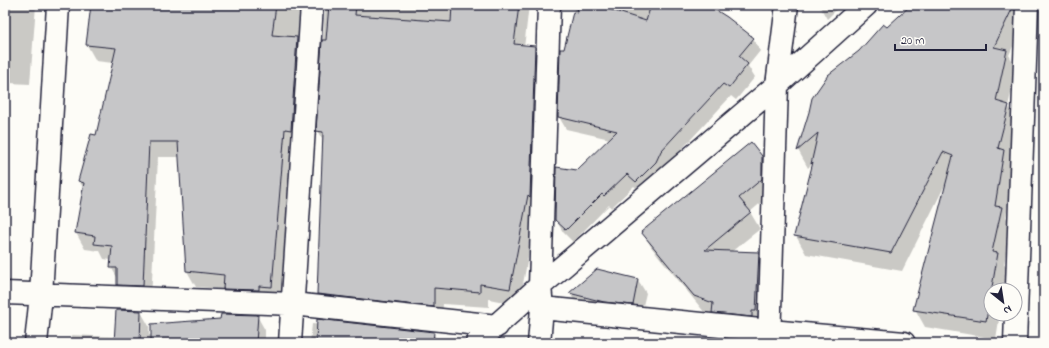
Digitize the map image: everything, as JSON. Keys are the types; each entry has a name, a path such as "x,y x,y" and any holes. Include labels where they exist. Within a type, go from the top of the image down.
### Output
{"street":[{"path":"36,343 41,295 58,5"},
{"path":"290,343 312,5"},
{"path":"539,343 542,308 540,286 549,5"},
{"path":"769,337 776,85 787,5"},
{"path":"477,343 540,286 776,85 866,5"},
{"path":"1015,343 1027,5"},
{"path":"5,293 293,304 497,326"},
{"path":"542,308 769,337 904,343"}],"building":[{"path":"91,5 276,5 272,35 297,37 291,130 285,129 272,287 259,286 259,290 223,289 224,275 186,271 178,142 149,142 143,286 117,285 117,268 110,268 112,246 94,244 95,236 75,233 84,183 78,181 91,134 96,135 116,48 86,45"},
{"path":"329,5 356,5 355,15 451,22 452,5 519,5 514,44 535,46 530,197 528,195 510,289 480,284 480,292 434,288 434,307 317,294 323,132 316,131 322,40 326,40"},
{"path":"578,5 596,5 646,21 651,5 708,5 727,17 754,38 739,56 748,64 729,88 723,84 661,151 656,162 636,182 627,174 604,196 602,194 566,230 555,220 556,167 577,170 617,131 558,117 560,49 564,49 573,12 577,13"},
{"path":"911,5 1014,5 994,47 1007,50 996,101 1009,105 998,148 1004,150 995,206 1002,207 992,252 998,253 993,282 983,282 983,321 913,310 953,156 943,152 891,253 794,236 813,162 811,164 818,133 797,151 812,98 828,75 859,51 883,24 887,27"},
{"path":"751,142 762,156 762,179 739,198 751,212 705,250 759,252 756,311 752,311 752,317 712,313 713,303 694,296 641,232"},
{"path":"597,269 638,279 633,305 604,302 569,293"},
{"path":"116,310 141,311 140,343 114,343"},
{"path":"221,314 258,315 256,343 151,343 151,324 220,319"},
{"path":"317,319 434,332 433,343 316,343"},
{"path":"710,338 751,342 751,343 709,343"}]}
